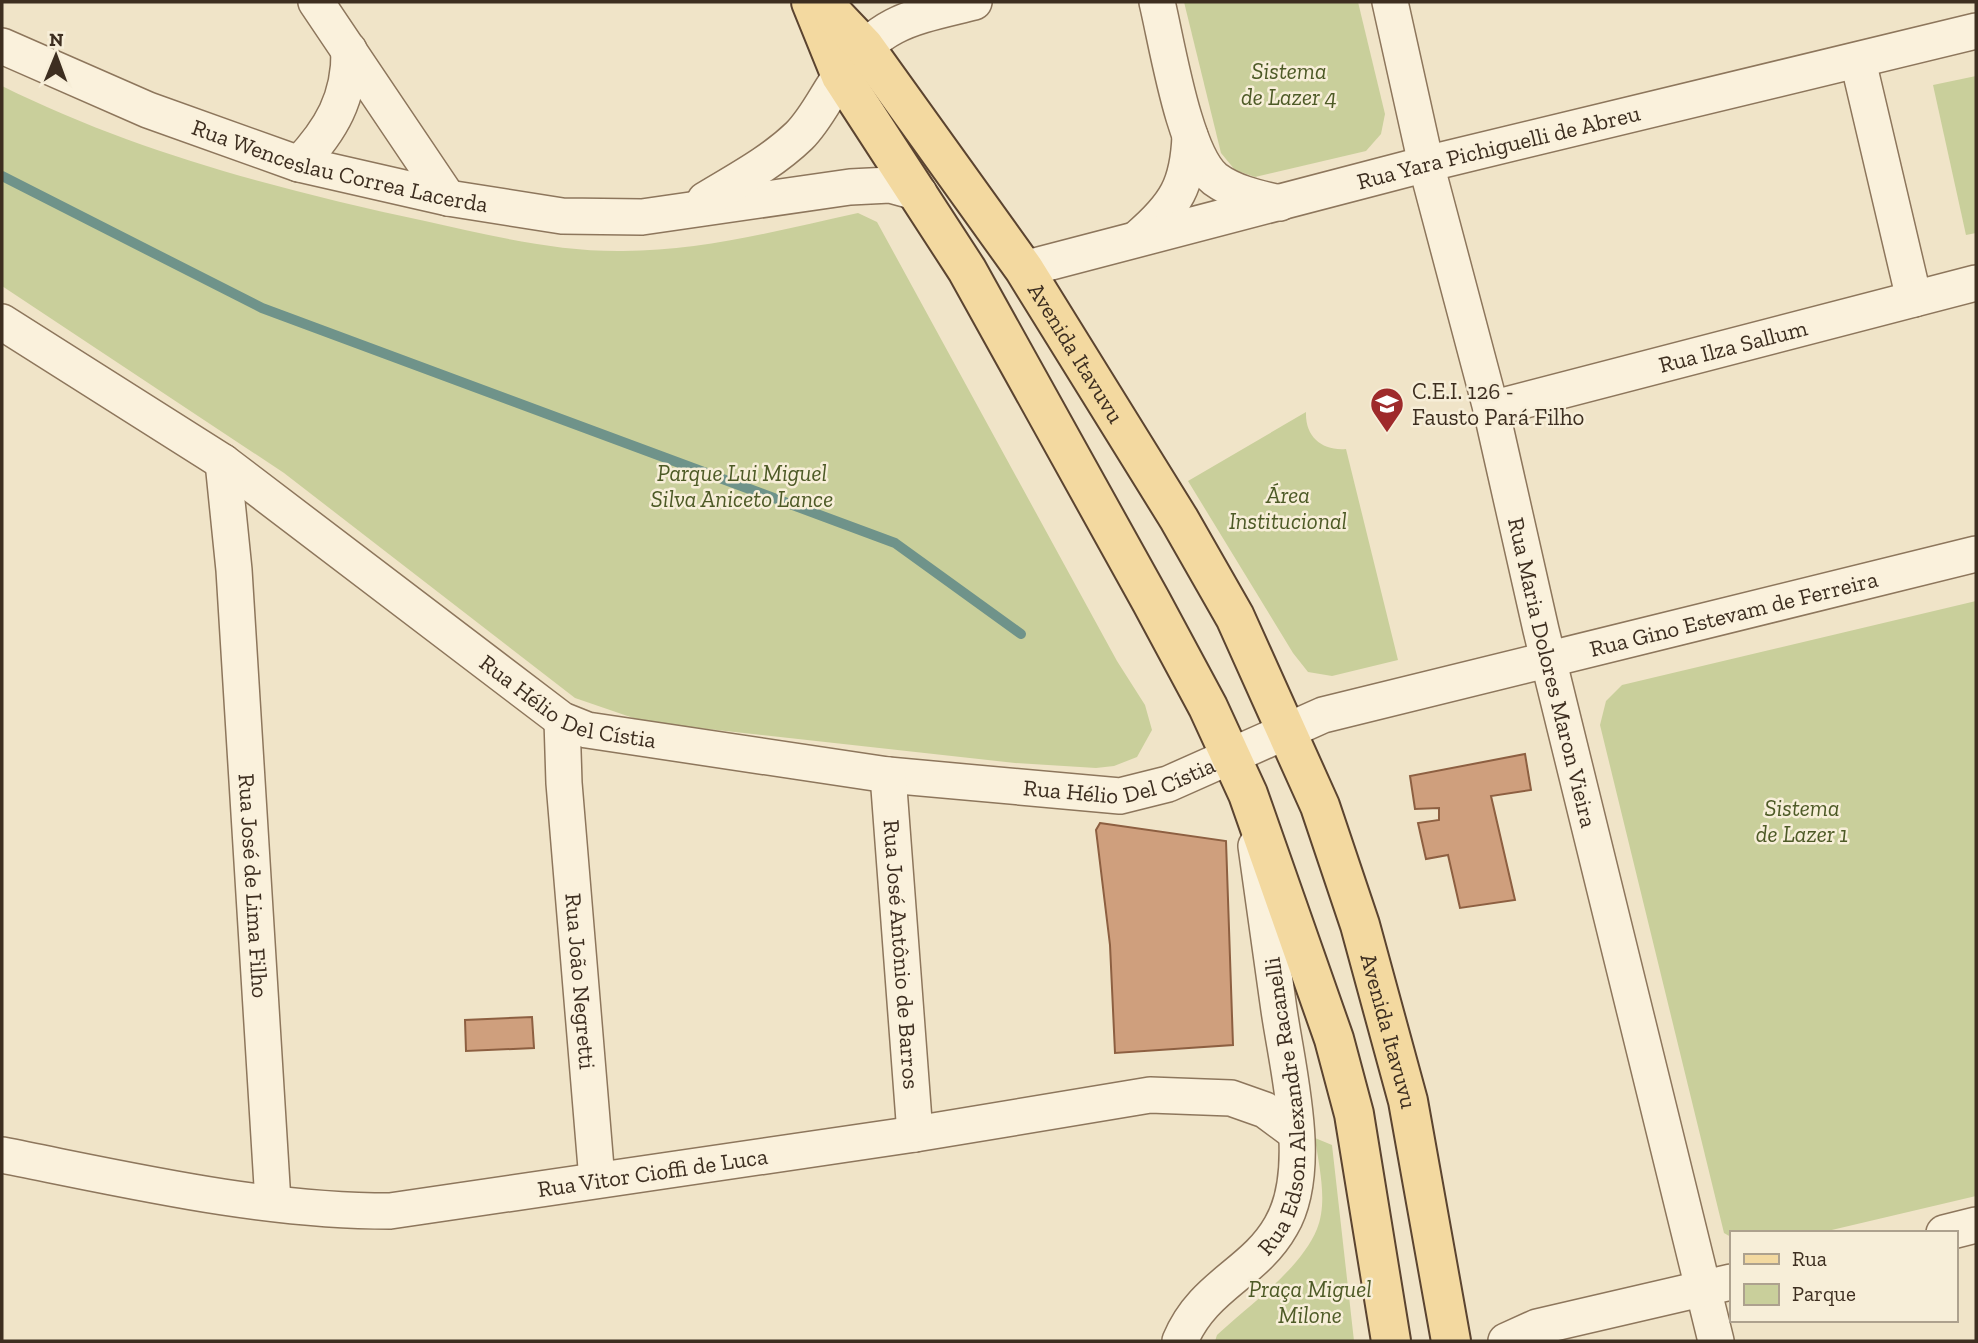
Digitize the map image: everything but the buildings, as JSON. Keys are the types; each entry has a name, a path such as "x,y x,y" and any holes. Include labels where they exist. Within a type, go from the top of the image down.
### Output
{"main road":[{"path":"811,2 841,76 967,270 1132,566 1233,758 1334,1039 1354,1114 1391,1341"},
{"name":"Avenida Itavuvu","path":"822,2 864,46 1024,269 1180,519 1235,617 1320,806 1360,925 1404,1087 1451,1341"},
{"path":"919,193 984,259 1024,269"}],"street":[{"path":"316,2 448,198"},
{"name":"Rua Wenceslau Correa Lacerda","path":"694,207 772,159 800,135 864,46 904,19 974,2"},
{"path":"1157,2 1190,136 1205,168 1217,180 1246,195 1280,203"},
{"name":"Rua Maria Dolores Maron Vieira","path":"1390,2 1426,164 1491,409 1548,657 1717,1285 1716,1341"},
{"name":"Rua Yara Pichiguelli de Abreu","path":"1024,269 1426,164 1976,31"},
{"name":"Rua Wenceslau Correa Lacerda","path":"2,46 148,110 299,164 448,198 562,216 603,219 850,187 890,185 919,193"},
{"path":"299,164 339,110 349,76 349,50"},
{"path":"1858,61 1914,299"},
{"path":"1139,237 1173,204 1184,183 1190,136"},
{"name":"Rua Ilza Sallum","path":"1491,409 1976,283"},
{"name":"Rua Hélio Del Cístia","path":"2,322 223,462 575,725 888,775 1120,796 1168,784 1233,758"},
{"name":"Rua José de Lima Filho","path":"223,462 234,570 273,1202"},
{"name":"Rua José de Lima Filho","path":"234,570 267,497"},
{"name":"Rua Gino Estevam de Ferreira","path":"1288,732 1323,715 1548,657 1976,554"},
{"name":"Rua João Negretti","path":"575,725 564,783 597,1180"},
{"path":"1233,758 1288,732"},
{"name":"Rua José Antônio de Barros","path":"888,775 915,1134"},
{"name":"Rua Edson Alexandre Racanelli","path":"1180,1341 1198,1309 1213,1292 1254,1261 1283,1224 1294,1184 1296,1133 1248,794"},
{"name":"Rua Vitor Cioffi de Luca","path":"2,1155 211,1195 332,1211 390,1211 915,1134 1150,1095 1183,1094 1231,1098 1251,1103 1296,1133"},
{"path":"1952,1231 1976,1225"},
{"path":"1506,1341 1537,1327 1717,1285"}],"green space":[{"name":"Sistema de Lazer 4","path":"1184,2 1358,2 1385,114 1381,134 1366,151 1255,177 1235,170 1221,153"},
{"path":"1976,76 1976,233 1966,235 1933,85"},
{"name":"Parque Lui Miguel Silva Aniceto Lance","path":"2,86 104,131 209,167 371,209 545,245 618,251 679,248 739,239 858,213 877,222 1117,661 1145,705 1152,730 1137,757 1114,766 1096,768 1015,763 645,722 575,698 284,473 2,286"},
{"name":"Área Institucional","path":"1306,412 1308,429 1317,441 1329,448 1346,449 1398,660 1332,676 1308,672 1293,653 1188,481"},
{"name":"Sistema de Lazer 1","path":"1976,601 1976,1196 1827,1231 1730,1231 1730,1236 1724,1233 1600,725 1606,701 1622,685"},
{"name":"Praça Miguel Milone","path":"1315,1138 1332,1145 1354,1341 1215,1341 1217,1335 1299,1259 1317,1229 1322,1196"}],"waterway":[{"path":"2,176 262,308 895,543 1021,634"}],"place":[{"name":"C.E.I. 126 - Fausto Pará Filho","path":"1387,434"}]}
